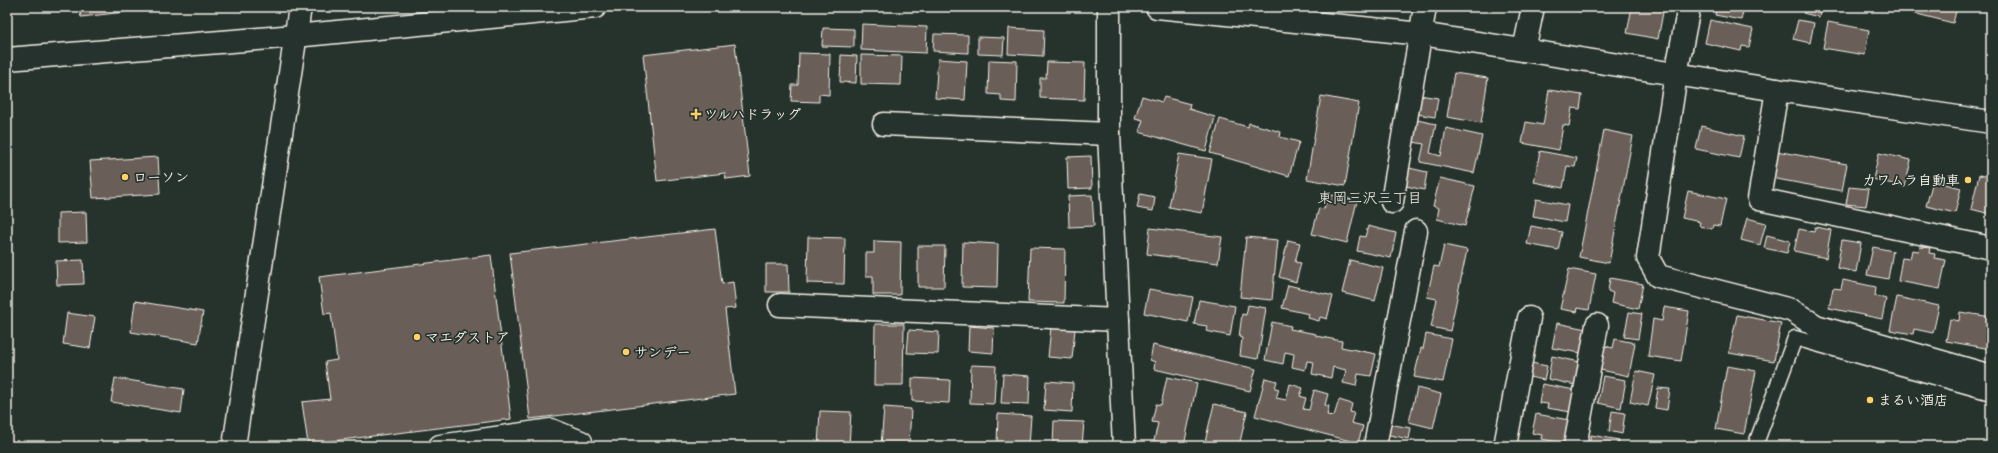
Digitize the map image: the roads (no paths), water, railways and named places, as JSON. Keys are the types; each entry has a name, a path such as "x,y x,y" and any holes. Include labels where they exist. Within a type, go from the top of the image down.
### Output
{"street":[{"path":"234,446 300,7"},
{"path":"7,59 295,36 595,7"},
{"path":"1109,7 1109,134 1124,446"},
{"path":"1157,7 1269,13 1421,34 1991,122"},
{"path":"1392,202 1425,7"},
{"path":"1524,50 1533,7"},
{"path":"1689,7 1676,74 1648,258 1658,276 1791,310 1816,326 1991,376"},
{"path":"1777,90 1759,199 1991,248"},
{"path":"884,124 1109,134"},
{"path":"1375,446 1416,231"},
{"path":"780,306 1118,320"},
{"path":"1505,446 1529,318"},
{"path":"1575,446 1597,325"},
{"path":"440,446 551,430 581,442 581,446"}],"lane":[{"path":"1755,446 1795,338 1991,393"}],"place":[{"name":"ツルハドラッグ","path":"696,114"},
{"name":"ローソン","path":"125,177"},
{"name":"カワムラ自動車","path":"1968,180"},
{"name":"マエダストア","path":"417,337"},
{"name":"サンデー","path":"626,352"},
{"name":"まるい酒店","path":"1870,400"}],"district":[{"name":"東岡三沢三丁目","path":"1370,198"}]}
